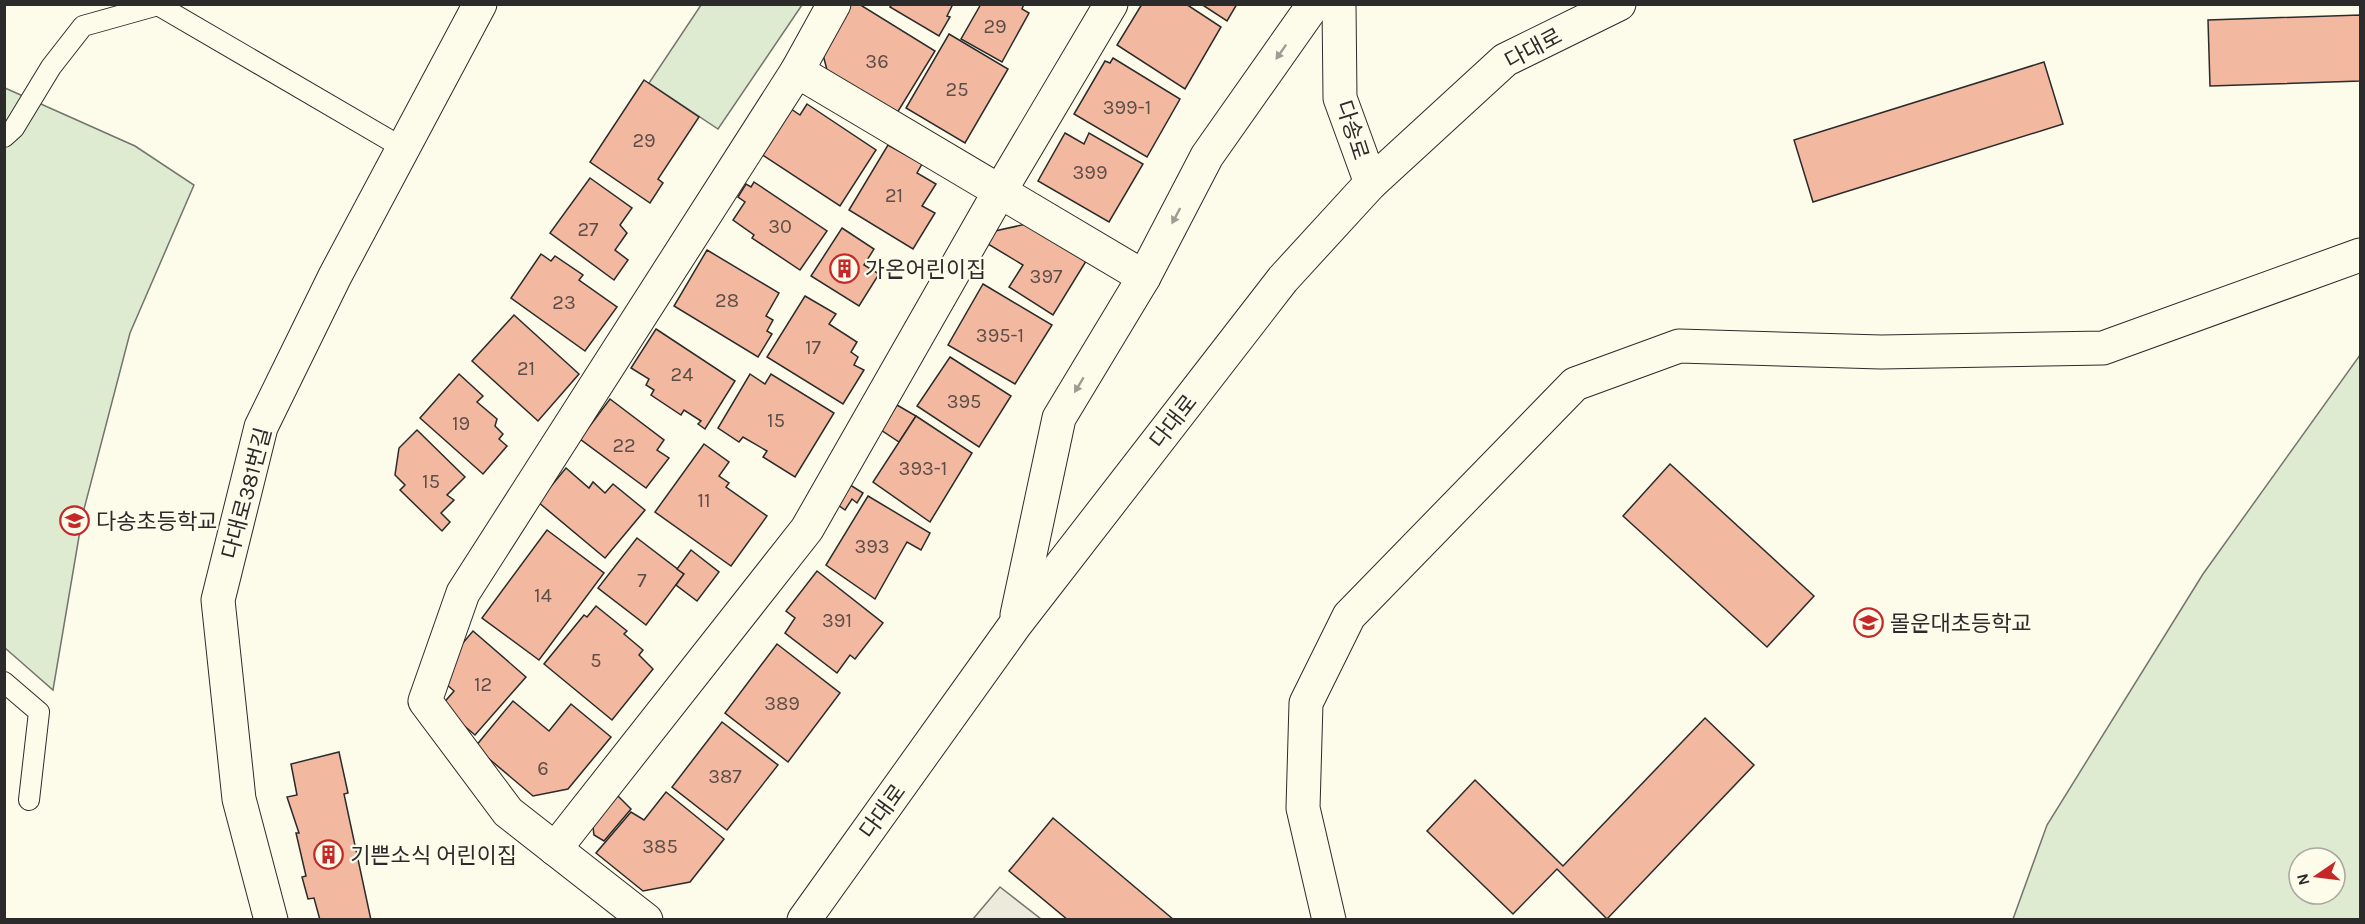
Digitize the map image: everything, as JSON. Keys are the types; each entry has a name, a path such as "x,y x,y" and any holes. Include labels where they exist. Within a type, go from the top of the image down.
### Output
{"street":[{"name":"다대로381번길","path":"272,920 239,799 219,600 261,427 335,276 480,4"},
{"path":"646,920 508,812 425,701 463,593 797,71 834,4"},
{"path":"555,849 807,529 1000,191 1111,4"},
{"path":"1015,625 1059,418 1144,277 1207,156 1314,4"},
{"name":"다송로","path":"1339,4 1340,98 1371,183"},
{"name":"다대로","path":"804,920 1015,625 1283,279 1371,183 1505,60 1620,4"},
{"path":"797,71 1144,277"},
{"path":"1329,920 1303,808 1306,703 1349,616 1575,384 1679,346 1881,352 2103,348 2361,255"}],"lane":[{"path":"4,137 14,128 51,67 83,26 158,5 403,148"},
{"path":"4,682 39,712 29,800"}],"green space":[{"path":"701,5 802,5 718,129 649,83"},
{"path":"5,88 135,146 194,185 130,333 83,513 53,690 5,648"},
{"path":"2360,355 2360,919 2013,919 2047,825 2203,574"}],"shaded area":[{"path":"1000,887 1041,919 973,919"}],"building":[{"path":"843,4 859,4 935,51 897,113 827,70 820,43"},
{"path":"892,4 953,4 947,16 950,17 939,36 890,7"},
{"path":"981,4 1024,4 1022,9 1029,13 1002,62 961,39"},
{"path":"1142,4 1186,4 1221,27 1185,89 1117,45"},
{"path":"1201,4 1237,4 1227,21"},
{"path":"2360,15 2360,81 2210,86 2208,20"},
{"path":"949,34 1008,69 965,143 906,108"},
{"path":"1113,58 1180,99 1147,157 1074,114 1105,61 1110,63"},
{"path":"2044,62 2063,124 1813,202 1794,140"},
{"path":"644,80 699,117 658,179 663,183 650,203 590,162"},
{"path":"807,104 876,150 840,206 761,154 791,109 800,115"},
{"path":"1065,133 1084,144 1089,133 1143,164 1109,222 1038,181"},
{"path":"888,145 922,164 917,173 936,184 922,206 935,213 913,249 849,210"},
{"path":"590,178 632,208 620,225 627,233 615,250 628,260 614,280 550,233"},
{"path":"754,182 827,231 800,270 752,238 754,235 733,220 745,202 738,197 746,184 751,187"},
{"path":"1031,223 1088,258 1053,315 1009,287 1023,265 988,244 995,231"},
{"name":"가온어린이집","path":"842,228 874,249 864,265 879,274 859,306 811,276"},
{"path":"707,250 779,293 766,316 773,320 767,331 772,334 758,357 674,306"},
{"path":"541,254 551,261 555,256 583,275 579,280 617,307 585,351 511,298"},
{"path":"983,284 1052,325 1015,384 948,345"},
{"path":"805,296 836,314 829,324 857,342 851,352 858,357 854,365 864,370 843,404 767,357"},
{"path":"514,315 579,374 538,421 472,361"},
{"path":"656,329 735,381 705,429 698,424 701,421 684,410 681,415 651,395 654,390 646,385 649,379 631,368"},
{"path":"950,357 1011,396 979,447 917,406"},
{"path":"459,374 483,396 477,402 497,419 495,426 503,434 499,439 507,446 483,474 420,418"},
{"path":"750,374 765,384 771,374 834,413 795,477 763,457 767,451 743,437 739,442 718,428"},
{"path":"610,399 664,440 657,450 669,458 646,488 580,439"},
{"path":"897,405 916,416 899,442 881,430"},
{"path":"916,416 972,453 930,522 873,482"},
{"path":"417,430 465,477 447,495 454,500 441,513 450,522 442,531 400,490 405,485 395,475 399,448"},
{"path":"704,444 729,462 719,476 729,483 726,487 767,516 731,566 655,512"},
{"path":"1670,464 1814,596 1767,647 1623,516"},
{"path":"566,468 589,488 593,482 605,493 613,484 645,510 605,558 538,502"},
{"path":"847,483 863,493 857,503 852,499 845,510 834,502"},
{"path":"868,496 930,533 921,550 907,542 875,599 826,565"},
{"path":"547,530 604,573 539,660 482,618"},
{"path":"637,538 684,574 646,625 598,588"},
{"path":"691,550 719,572 697,601 676,585 684,574 677,569"},
{"path":"817,571 883,623 855,659 850,655 837,673 785,633 795,618 786,611"},
{"path":"596,606 627,631 624,634 643,650 639,655 653,669 612,720 544,664 584,615 587,617"},
{"path":"473,631 526,677 475,735 441,706 454,691 436,675"},
{"path":"777,644 840,693 788,762 725,713"},
{"path":"513,701 549,731 571,704 611,737 568,789 533,796 475,747"},
{"path":"1705,718 1754,765 1607,919 1557,869 1513,914 1427,831 1475,780 1563,866"},
{"path":"722,722 778,765 727,830 672,787"},
{"name":"기쁜소식 어린이집","path":"339,752 348,793 344,794 371,920 320,920 314,898 308,899 302,877 306,876 296,833 299,833 287,797 297,795 291,764"},
{"path":"614,792 631,809 604,841 594,835 592,819"},
{"path":"666,792 724,839 690,882 643,891 596,853 631,812 644,820"},
{"path":"1053,818 1174,920 1068,920 1009,871"}],"place":[{"name":"가온어린이집","path":"844,269"},
{"name":"다송초등학교","path":"75,521"},
{"name":"몰운대초등학교","path":"1869,623"},
{"name":"기쁜소식 어린이집","path":"329,855"}]}
